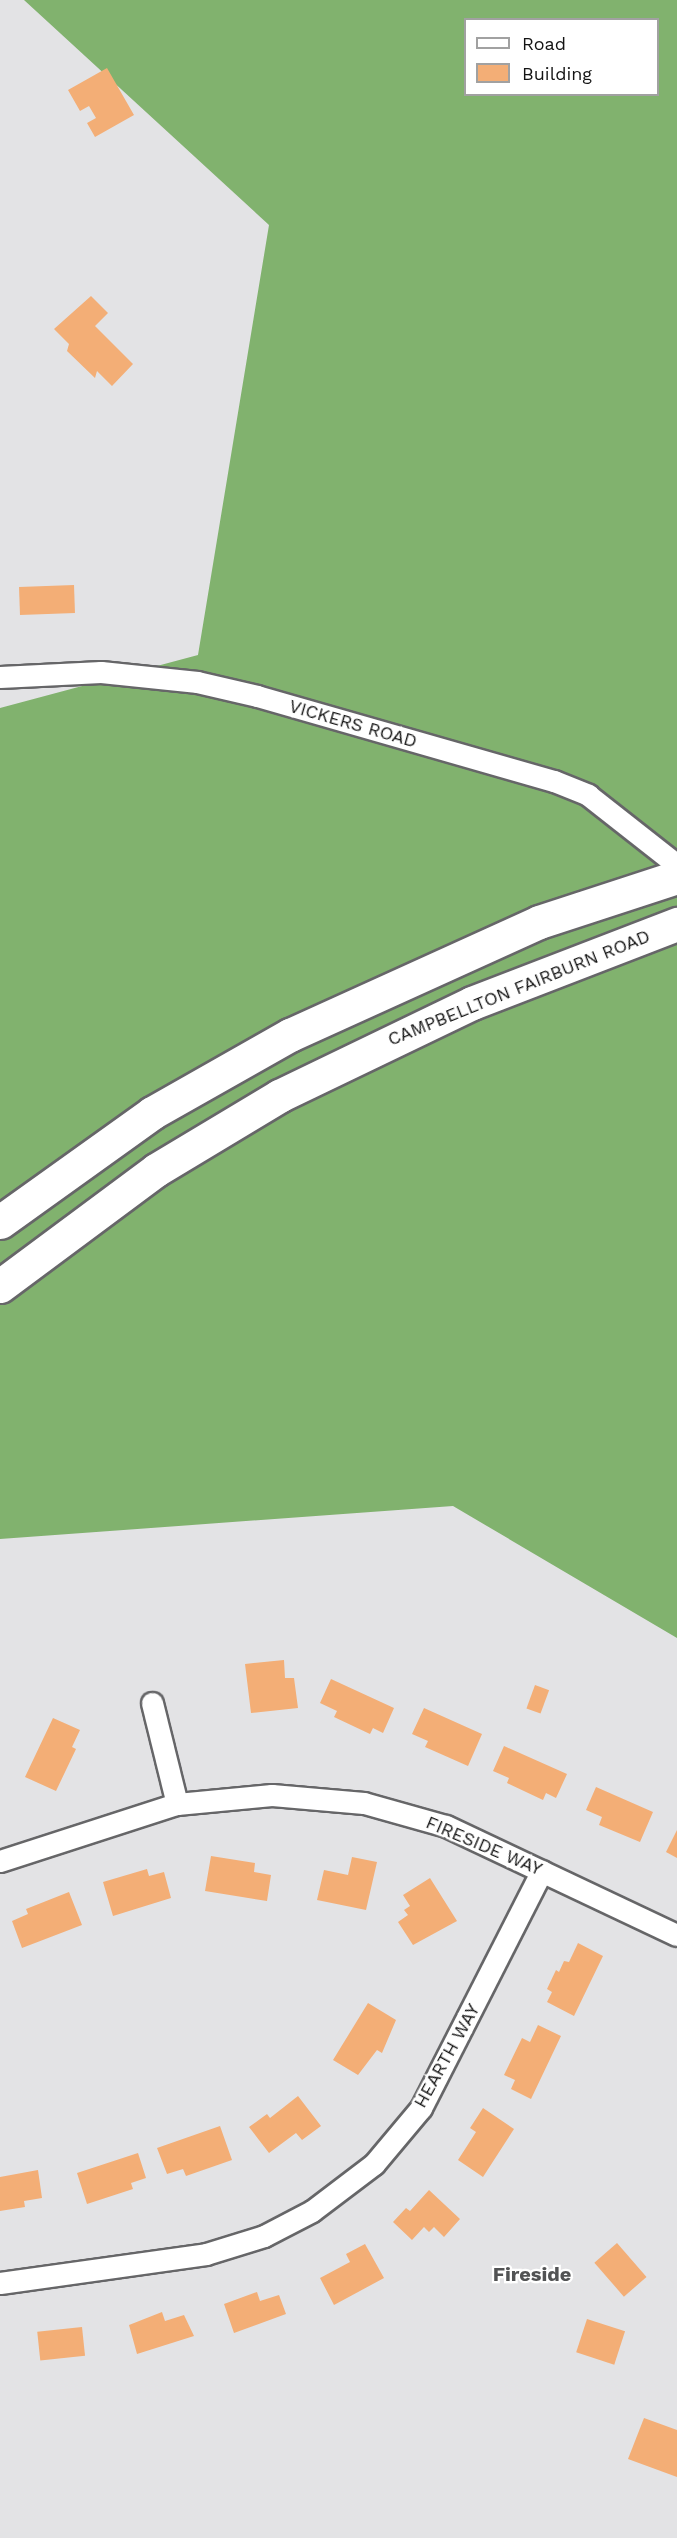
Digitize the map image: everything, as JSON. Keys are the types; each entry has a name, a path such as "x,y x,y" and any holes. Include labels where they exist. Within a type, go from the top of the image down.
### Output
{"main road":[{"path":"0,1222 152,1113 290,1035 539,922 677,876"},
{"name":"CAMPBELLTON FAIRBURN ROAD","path":"0,1286 156,1170 279,1096 472,1003 677,924"}],"street":[{"name":"VICKERS ROAD","path":"0,676 101,672 197,682 257,696 555,781 588,795 677,865"},
{"path":"152,1703 177,1804"},
{"name":"FIRESIDE WAY","path":"0,1861 177,1804 272,1795 364,1803 446,1826 677,1935"},
{"name":"HEARTH WAY","path":"0,2283 206,2254 264,2236 312,2211 374,2164 421,2108 542,1870"}],"green space":[{"path":"24,0 677,0 677,1638 453,1506 0,1539 0,708 198,655 269,225"}],"building":[{"path":"107,68 134,115 95,137 87,123 96,118 89,106 80,111 68,90"},
{"path":"91,296 108,313 95,326 133,364 112,386 97,371 95,378 67,351 69,344 54,329"},
{"path":"74,585 75,613 20,615 19,587"},
{"path":"284,1660 285,1678 294,1678 298,1708 251,1713 245,1664"},
{"path":"331,1679 394,1708 383,1733 373,1728 370,1734 334,1717 337,1711 320,1703"},
{"path":"535,1685 549,1690 541,1714 526,1708"},
{"path":"424,1708 482,1734 468,1766 425,1747 428,1741 412,1734"},
{"path":"53,1718 80,1730 72,1747 76,1749 56,1791 25,1777"},
{"path":"504,1746 567,1774 556,1798 546,1793 543,1800 507,1783 509,1778 493,1771"},
{"path":"596,1787 653,1812 640,1842 599,1825 602,1817 586,1810"},
{"path":"677,1830 677,1858 666,1852"},
{"path":"211,1856 255,1863 254,1872 271,1875 267,1901 205,1891"},
{"path":"352,1857 377,1862 366,1910 317,1900 324,1870 348,1875"},
{"path":"147,1869 149,1876 164,1872 171,1898 113,1916 103,1882"},
{"path":"430,1878 457,1921 413,1945 398,1922 408,1915 404,1910 410,1906 403,1895"},
{"path":"69,1892 82,1925 22,1948 12,1921 28,1914 26,1909"},
{"path":"578,1943 603,1956 574,2016 547,2002 552,1992 547,1989 556,1970 559,1972 564,1961 569,1962"},
{"path":"368,2003 396,2020 382,2053 377,2050 358,2075 333,2060"},
{"path":"538,2025 561,2036 531,2099 511,2089 515,2080 504,2075 522,2038 530,2042"},
{"path":"298,2096 321,2126 302,2140 296,2133 269,2153 249,2127 267,2114 270,2118"},
{"path":"483,2108 514,2129 483,2177 458,2160 476,2132 470,2128"},
{"path":"220,2126 232,2160 186,2176 183,2169 167,2174 157,2148"},
{"path":"138,2153 146,2178 131,2183 133,2189 87,2204 77,2173"},
{"path":"38,2170 42,2198 24,2201 25,2207 0,2211 0,2177"},
{"path":"429,2190 460,2219 444,2237 434,2227 429,2232 424,2227 412,2240 393,2222 406,2208 410,2211"},
{"path":"617,2243 647,2277 624,2297 594,2263"},
{"path":"365,2244 384,2278 334,2305 320,2278 350,2262 346,2254"},
{"path":"257,2292 260,2301 279,2295 286,2314 234,2333 224,2304"},
{"path":"162,2312 165,2321 184,2315 194,2336 137,2354 129,2325"},
{"path":"587,2319 625,2331 614,2365 576,2352"},
{"path":"82,2327 85,2356 40,2361 37,2332"},
{"path":"644,2418 677,2430 677,2477 628,2459"}],"district":[{"name":"Fireside","path":"532,2274"}]}
